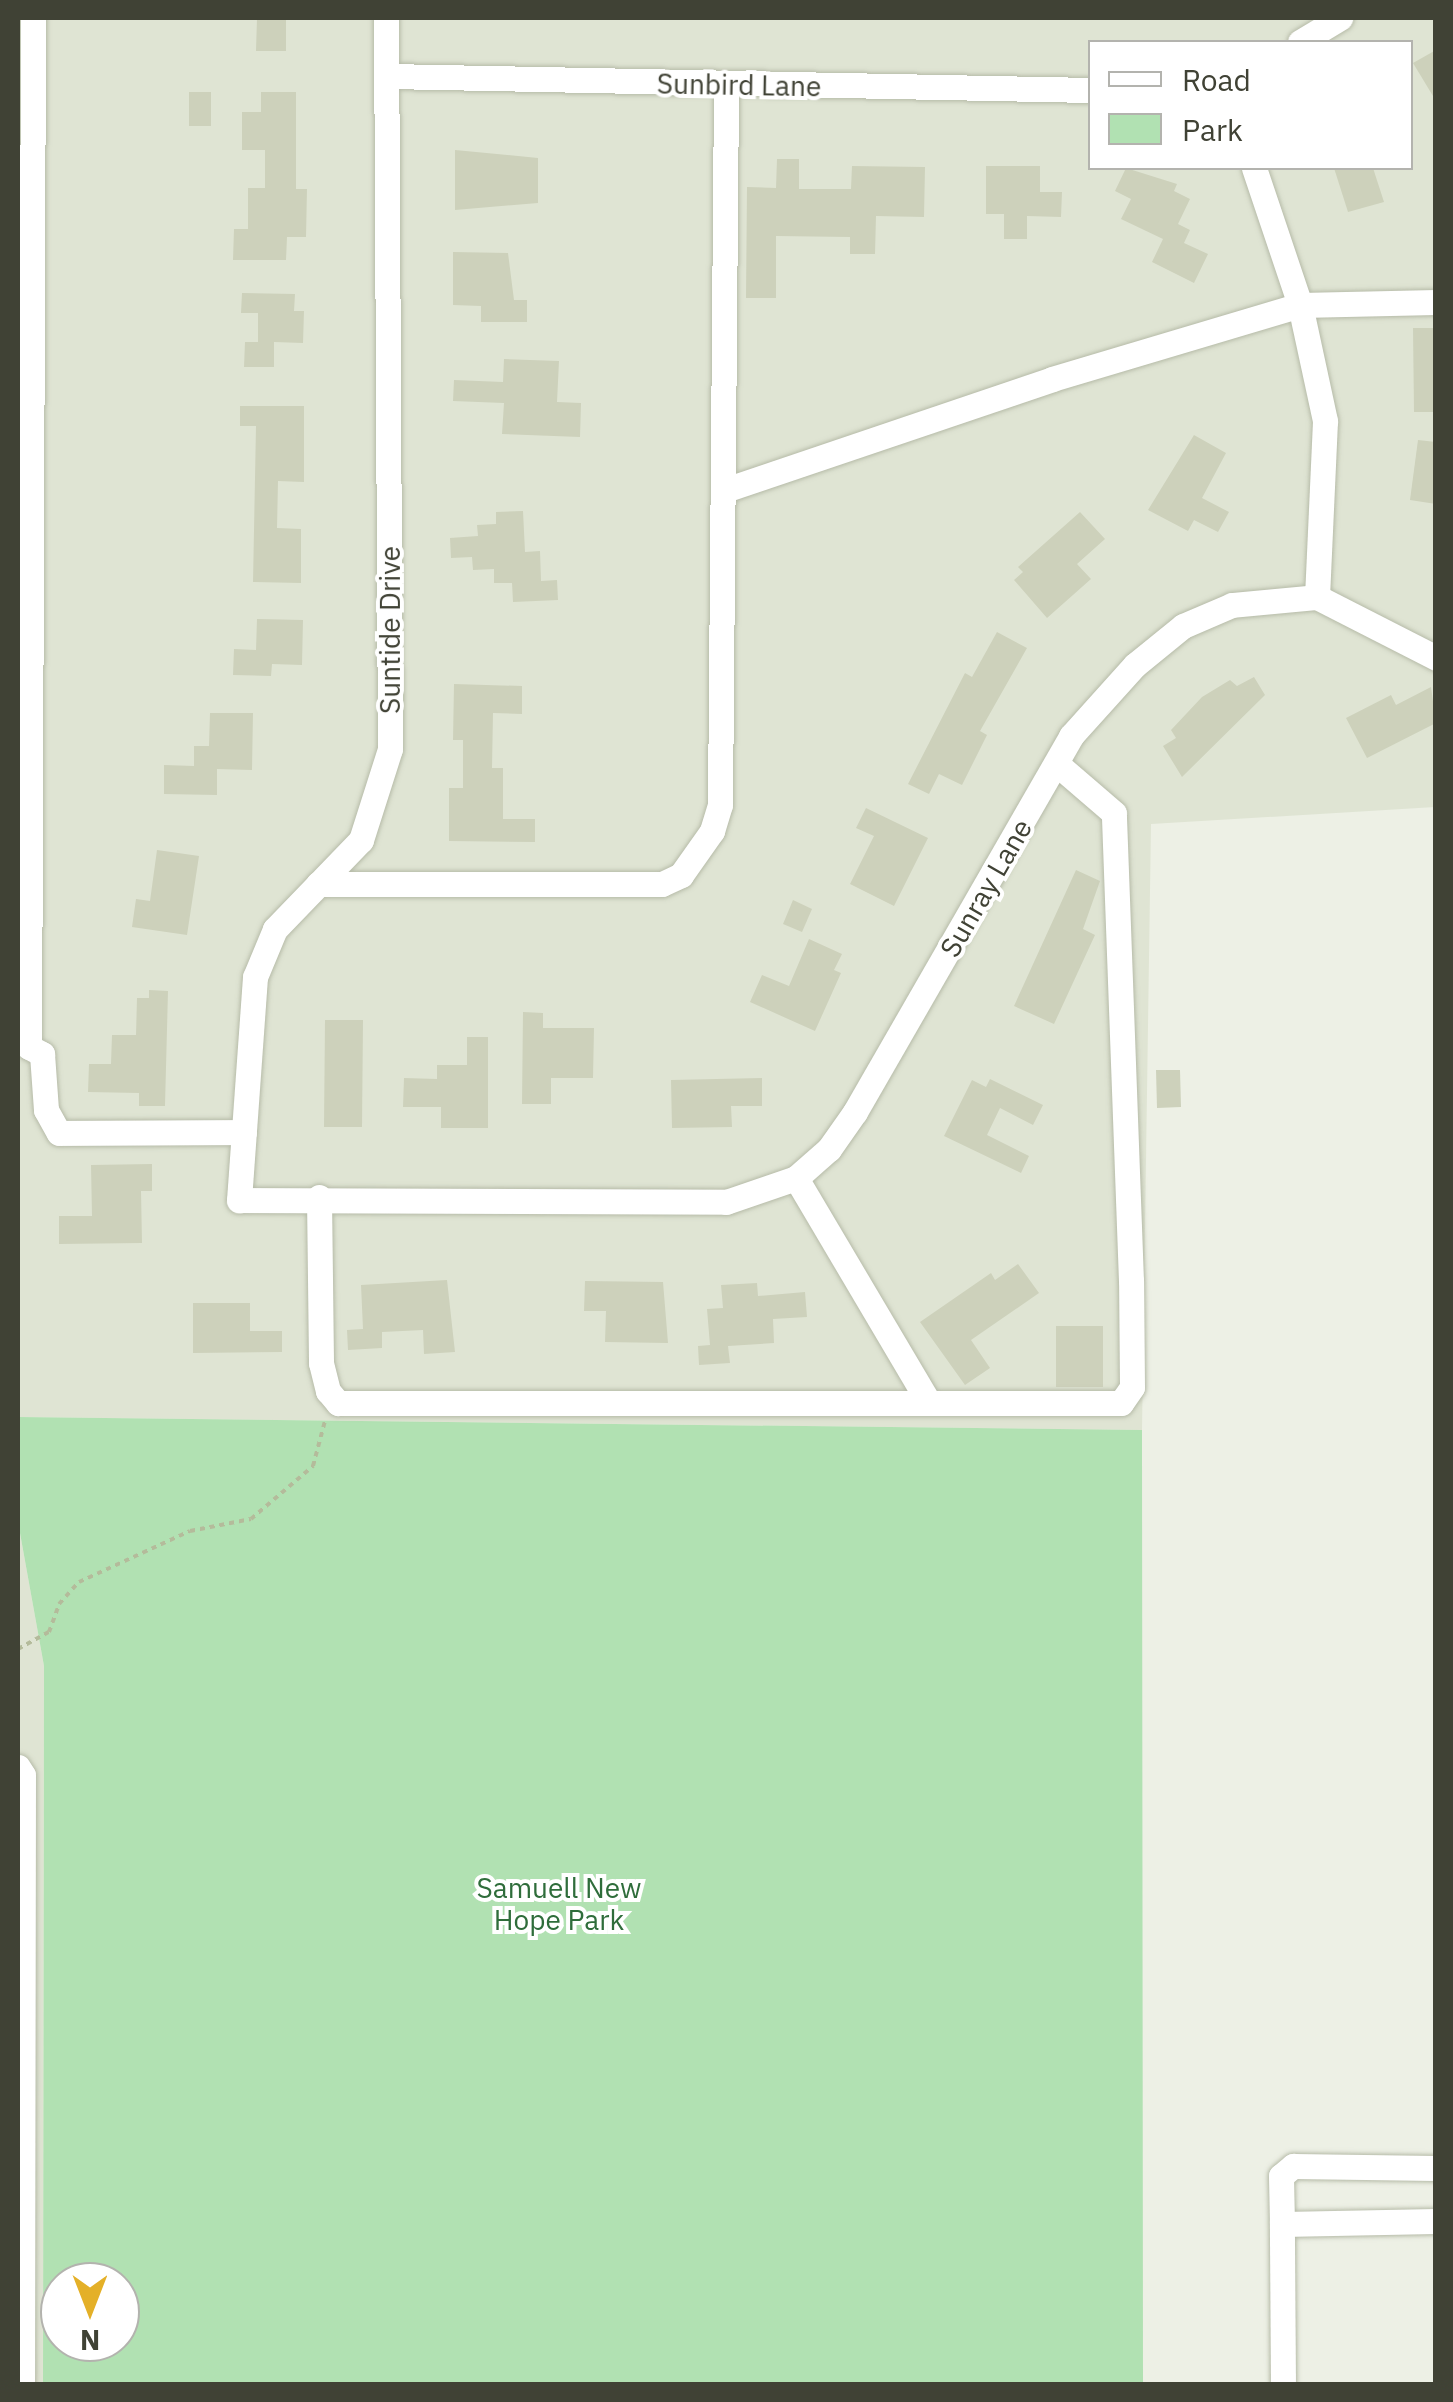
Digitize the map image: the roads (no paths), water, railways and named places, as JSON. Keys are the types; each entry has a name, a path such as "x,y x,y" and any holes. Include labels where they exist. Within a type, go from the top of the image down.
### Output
{"street":[{"path":"34,18 23,1047 42,1054 46,1110 59,1133 244,1132"},
{"name":"Suntide Drive","path":"239,1200 255,977 275,929 361,840 390,750 386,18"},
{"path":"1303,40 1340,18"},
{"name":"Sunbird Lane","path":"388,76 1088,90"},
{"path":"318,884 662,884 681,875 712,831 720,805 726,85"},
{"path":"1255,170 1300,305 1324,421 1316,597 1436,658"},
{"path":"725,490 1052,379 1300,305 1436,302"},
{"name":"Sunray Lane","path":"239,1200 319,1197 726,1202 796,1178 829,1149 854,1112 1070,736 1161,640 1232,605 1316,597"},
{"path":"319,1197 321,1363 328,1392 338,1402 1121,1402 1132,1387 1114,812 1056,764"},
{"path":"796,1178 928,1401"},
{"path":"18,1767 23,1775 22,2384"},
{"path":"1283,2384 1282,2176 1293,2166 1436,2168"},
{"path":"1282,2224 1436,2221"}],"park label":[{"name":"Samuell New Hope Park","path":"559,1904"}]}
